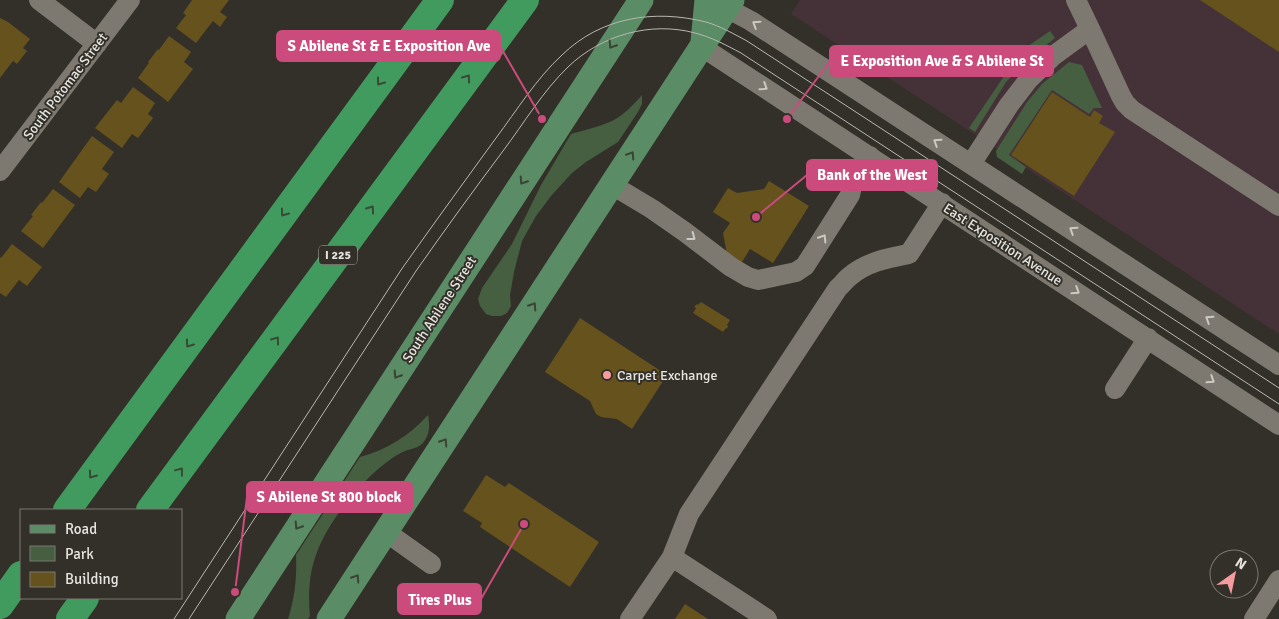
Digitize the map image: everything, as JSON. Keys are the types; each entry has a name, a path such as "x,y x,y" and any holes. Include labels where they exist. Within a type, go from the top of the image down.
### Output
{"highway":[{"path":"68,509 440,0"},
{"name":"I 225","path":"151,509 525,0"},
{"path":"0,605 20,576"},
{"path":"70,619 84,599"}],"main road":[{"name":"South Abilene Street","path":"238,619 642,2"},
{"path":"329,619 702,46 719,2"}],"street":[{"path":"39,0 97,44"},
{"name":"South Potomac Street","path":"0,171 130,0"},
{"path":"1076,0 1125,104 1279,206"},
{"path":"719,2 1279,365"},
{"path":"970,164 1009,105 1029,79 1053,56 1090,29"},
{"name":"East Exposition Avenue","path":"702,46 1279,425"},
{"path":"612,185 652,209 731,267 748,277 758,280 796,272 805,266 850,195 853,182 870,156"},
{"path":"630,619 672,557 689,514 838,288 850,276 866,266 883,259 909,254 942,204"},
{"path":"1115,389 1148,338"},
{"path":"386,532 431,564"},
{"path":"672,557 767,619"},
{"path":"1254,619 1279,580"}],"shaded area":[{"path":"800,0 1279,0 1279,334 791,14"}],"green space":[{"path":"1050,31 1055,38 1029,59 1006,82 975,132 969,128 1021,51"},
{"path":"1069,62 1082,65 1102,108 1094,108 1089,114 1052,90 1009,155 1026,167 1022,174 997,157 996,151 1027,102 1042,84"},
{"path":"642,95 642,104 638,112 618,142 572,173 536,216 522,241 510,295 511,306 507,313 501,316 486,314 480,306 478,299 482,288 512,244 541,185 571,134 597,127 616,119 625,113"},
{"path":"428,415 429,430 422,444 398,455 380,468 357,489 337,515 321,542 312,569 309,601 310,616 308,619 288,619 295,587 296,555 360,457 397,441"}],"building":[{"path":"192,0 229,0 220,12 227,17 220,27 213,21 196,43 176,28 186,15 183,13"},
{"path":"1200,0 1279,0 1279,52"},
{"path":"0,18 30,39 23,48 27,51 17,64 13,61 0,78"},
{"path":"169,36 191,52 184,62 193,69 168,102 138,78"},
{"path":"133,87 155,103 148,114 153,118 138,138 132,134 122,148 95,128 117,100 121,103"},
{"path":"1052,92 1090,117 1094,110 1103,116 1099,123 1115,132 1074,196 1011,155"},
{"path":"92,136 114,152 102,169 109,174 96,192 88,187 80,198 59,182"},
{"path":"769,181 809,206 773,263 750,249 739,267 728,260 723,233 730,223 713,212 728,188 737,193 764,189"},
{"path":"53,189 75,205 43,248 21,231 33,216 31,215"},
{"path":"12,244 42,267 27,286 19,280 6,297 0,293 0,257"},
{"path":"701,302 730,320 727,329 723,332 693,313 696,308 694,307"},
{"path":"580,318 667,375 632,429 617,419 601,417 596,414 590,401 545,372"},
{"path":"486,475 505,487 509,483 599,542 570,587 480,527 482,523 463,511"},
{"path":"685,604 708,619 675,619"}],"tram line":[{"path":"174,619 401,270 527,95 553,64 577,42 611,24 629,19 667,16 686,18 706,22 727,30 747,41 1279,388"},
{"path":"189,619 416,271 542,97 568,67 596,46 611,39 644,30 661,29 695,33 713,39 741,53 1279,404"}],"place":[{"name":"S Abilene St & E Exposition Ave","path":"542,119"},
{"name":"E Exposition Ave & S Abilene St","path":"787,119"},
{"name":"Bank of the West","path":"756,217"},
{"name":"Carpet Exchange","path":"607,375"},
{"name":"Tires Plus","path":"524,524"},
{"name":"S Abilene St 800 block","path":"235,592"}]}
